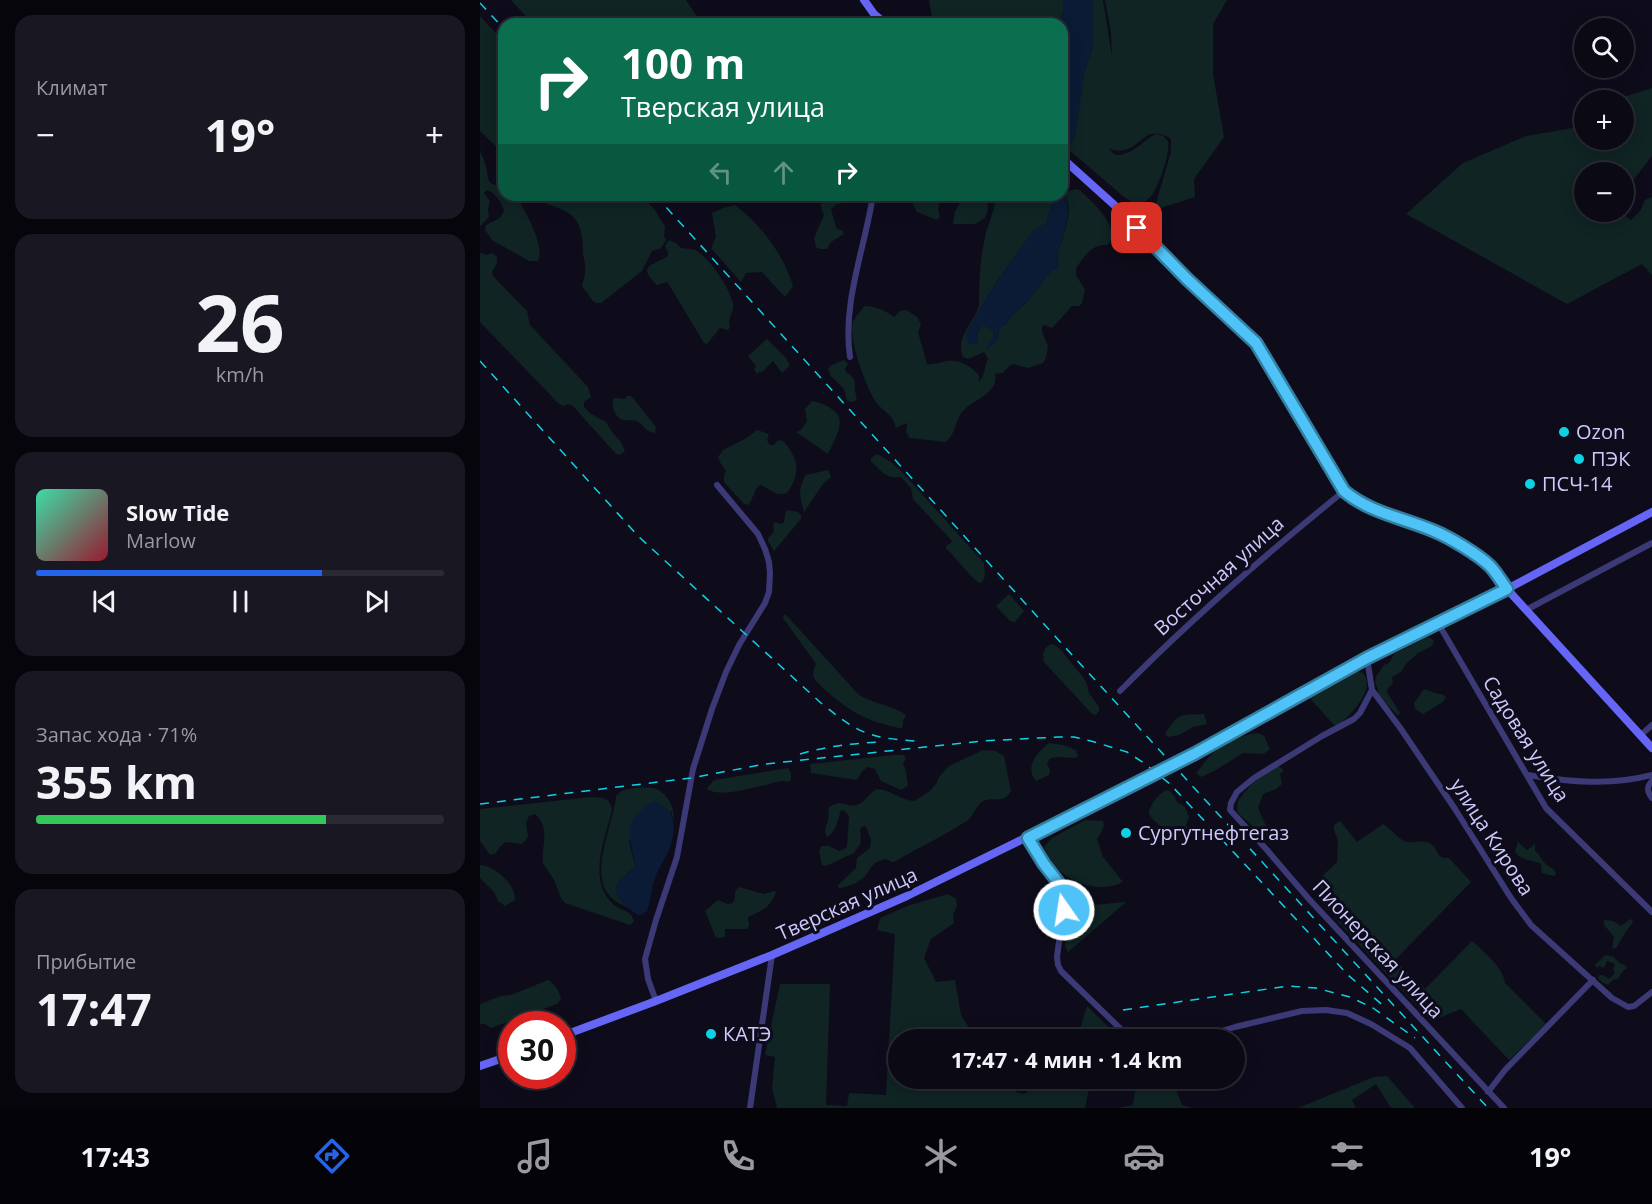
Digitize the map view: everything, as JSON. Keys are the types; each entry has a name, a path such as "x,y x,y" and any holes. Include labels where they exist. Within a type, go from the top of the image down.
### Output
{"main road":[{"path":"864,0 879,18"},
{"path":"1068,163 1256,343 1344,491 1361,503 1385,514 1436,531 1489,565 1507,589 1652,748"},
{"name":"Тверская улица","path":"576,1031 772,955 907,896 1028,838 1194,754 1367,658 1507,589 1652,512"},
{"path":"480,1066 498,1060"}],"street":[{"path":"850,357 849,313 872,201"},
{"path":"656,1001 648,979 645,959 677,856 693,768 726,672 769,592 769,562 758,534 717,485"},
{"name":"Восточная улица","path":"1120,691 1211,603 1344,491"},
{"path":"1526,610 1652,543"},
{"name":"Садовая улица","path":"1438,623 1546,807 1652,912"},
{"name":"улица Кирова","path":"1367,658 1372,690 1443,791 1510,898 1531,925 1612,998 1628,1008 1652,992"},
{"name":"Пионерская улица","path":"1372,690 1360,713 1354,719 1254,778 1237,792 1230,810 1316,907 1504,1108"},
{"path":"1641,735 1652,725"},
{"path":"1528,775 1566,782 1587,783 1636,779 1652,775"},
{"path":"1652,781 1647,787 1652,798"},
{"path":"1028,838 1065,895 1058,965 1061,971 1121,1029"},
{"path":"750,1108 772,955"},
{"path":"1488,1092 1505,1070 1593,980"},
{"path":"1228,1029 1302,1011 1326,1010 1347,1013 1371,1024 1410,1048 1462,1108"}],"green space":[{"path":"511,0 686,0 698,18 528,18"},
{"path":"929,0 1063,0 1062,18 932,18"},
{"path":"1093,0 1103,0 1112,57 1111,32 1105,0 1227,0 1213,24 1213,74 1224,137 1194,179 1195,197 1154,210 1171,152 1171,139 1160,134 1157,134 1168,141 1164,168 1152,195 1145,202 1136,205 1068,149 1068,136 1093,46","holes":["1157,134 1121,155 1115,155 1108,148 1119,151 1127,149 1146,136"]},
{"path":"480,16 498,36 498,148 480,131"},
{"path":"1652,88 1652,156 1634,179 1634,162 1574,162 1574,222 1634,222 1634,217 1645,200 1652,197 1652,275 1642,264 1567,304 1406,214 1463,163 1526,136 1574,127 1574,150 1634,150 1634,94"},
{"path":"480,152 486,164 489,181 498,185 498,198 487,190 484,193 490,201 489,217 480,226"},
{"path":"1080,190 1098,208 1112,231 1107,245 1097,246 1076,268 1076,275 1085,290 1082,303 1079,306 1072,306 1052,328 1042,326 1048,346 1043,363 1028,368 1013,364 1003,373 995,374 994,386 962,412 946,442 910,438 906,432 907,423 896,428 892,418 870,392 855,349 852,329 855,318 864,306 880,309 894,317 900,311 907,310 918,318 921,325 918,332 927,364 944,361 961,362 979,375 979,382 988,359 984,352 968,359 963,357 961,343 979,305 982,254 994,201 1055,201 1047,223 1034,230 997,281 967,333 974,343 978,342 977,334 982,326 993,330 994,338 987,349 1002,326 1025,304 1052,270 1057,270 1058,255 1069,209 1068,191"},
{"path":"500,201 519,201 537,238 540,255 538,261 529,261 492,240 485,230 486,225 500,218 504,211"},
{"path":"542,201 647,201 665,227 666,240 661,248 652,251 642,271 601,303 596,303 582,286 585,268 582,235 578,223 569,213"},
{"path":"847,201 835,205 831,209 836,228 844,234 831,242 827,249 820,249 816,247 814,238 824,215 820,204"},
{"path":"914,201 940,201 940,217 937,220 917,212"},
{"path":"961,201 987,201 988,210 985,218 975,224 953,224 955,211"},
{"path":"735,205 762,231 784,263 793,286 785,297 762,272 746,273 741,282 711,248 716,237 712,213"},
{"path":"669,240 681,248 693,249 701,254 718,274 731,297 733,307 729,320 730,327 728,330 720,328 707,344 704,343 668,283 657,285 648,273 647,270 652,264 668,256 665,246"},
{"path":"480,253 487,255 493,253 497,257 497,263 492,272 493,276 527,311 530,325 588,387 591,397 584,402 584,407 591,414 606,422 625,451 619,455 616,454 573,406 568,404 563,406 558,403 480,322"},
{"path":"767,339 790,365 782,373 773,361 757,374 754,369 756,366 748,356"},
{"path":"844,360 848,364 846,372 854,380 857,398 854,402 847,401 844,389 831,376 828,369"},
{"path":"627,396 633,398 655,426 655,433 636,421 623,420 618,417 613,408 613,399 625,399"},
{"path":"812,401 828,407 839,417 839,430 828,454 796,432 801,430 807,421 805,409"},
{"path":"757,430 769,434 767,440 770,445 774,445 778,440 783,441 795,460 796,473 787,493 776,493 760,485 748,505 744,504 724,482 726,471 718,457 723,450"},
{"path":"877,454 891,462 903,473 984,563 985,576 982,582 979,583 973,578 946,548 952,542 951,540 913,499 911,488 901,477 888,475 871,461 871,458"},
{"path":"828,470 831,477 823,484 804,512 800,493 806,475"},
{"path":"787,510 798,512 801,519 774,551 768,538 774,532 775,522 782,524 784,522"},
{"path":"1009,594 1024,611 1015,622 1010,621 996,606"},
{"path":"784,614 859,695 906,715 902,728 858,714 822,687 813,676 816,664 783,618"},
{"path":"1427,637 1434,641 1432,646 1418,653 1401,672 1392,677 1393,684 1387,692 1400,713 1398,716 1378,695 1376,677 1394,654"},
{"path":"1053,644 1060,649 1083,677 1089,693 1099,707 1096,715 1092,714 1044,662 1044,650"},
{"path":"1356,671 1363,673 1367,687 1360,702 1349,716 1337,726 1334,725 1308,696"},
{"path":"1424,689 1446,697 1443,702 1423,714 1415,709 1414,703"},
{"path":"1204,714 1207,724 1193,727 1179,735 1168,737 1165,734 1180,716"},
{"path":"1258,733 1264,736 1270,749 1265,753 1243,753 1201,777 1196,773 1214,752 1225,744"},
{"path":"1049,743 1076,750 1078,757 1049,759 1047,764 1050,770 1049,775 1036,781 1031,771 1034,760"},
{"path":"983,750 996,751 1004,756 1011,791 1008,795 1001,799 982,802 970,818 959,826 894,862 885,859 878,862 861,880 838,888 838,885 856,868 857,858 870,848 871,840 866,827 863,826 860,829 861,843 854,853 826,866 822,865 819,851 821,846 829,846 839,851 847,846 849,816 845,811 841,810 835,829 827,837 825,830 829,807 838,803 857,805 876,789 914,801 930,791 949,766"},
{"path":"904,755 906,759 903,763 908,786 901,790 881,781 875,769 868,767 862,771 857,780 811,773 810,764"},
{"path":"1277,765 1284,770 1280,774 1282,784 1263,794 1258,808 1270,835 1261,834 1237,812 1238,801 1258,777"},
{"path":"788,768 791,773 789,782 780,781 722,793 707,788 714,780"},
{"path":"653,788 669,801 674,821 671,811 629,841 635,866 619,881 622,902 630,909 614,900 606,890 602,879 603,851 616,796 628,789"},
{"path":"1166,790 1185,807 1189,817 1186,825 1190,831 1188,836 1166,830 1149,814 1154,800"},
{"path":"591,797 605,799 611,806 599,871 605,894 613,904 633,917 634,921 630,925 565,903 543,863 544,831 540,819 535,814 529,816 526,823 528,837 522,844 505,842 496,853 490,855 480,841 480,809"},
{"path":"1085,820 1103,821 1103,828 1097,839 1103,857 1123,882 1105,887 1085,885 1067,877 1050,860 1044,847 1052,838"},
{"path":"1340,821 1357,842 1383,824 1404,841 1429,843 1434,846 1441,857 1449,858 1471,882 1395,960 1425,989 1472,941 1501,971 1505,983 1546,1024 1509,1060 1461,1009 1431,1021 1338,922 1316,882 1337,862 1338,841 1334,825"},
{"path":"1518,842 1527,850 1535,844 1535,851 1556,874 1554,876 1542,873 1541,864 1520,857 1515,851"},
{"path":"480,865 504,877 512,888 515,900 505,906 498,901 494,892 480,878"},
{"path":"739,887 764,894 776,892 766,907 748,917 747,929 725,929 725,937 716,938 705,911 718,900 728,904 733,903 735,892"},
{"path":"948,894 956,899 954,923 931,939 924,958 936,982 955,980 961,1015 970,1029 890,1029 895,934 877,930 880,918 910,905"},
{"path":"1126,902 1068,952 1065,946 1070,907"},
{"path":"1630,919 1633,923 1616,948 1612,949 1614,937 1604,925 1604,920 1613,921 1621,926"},
{"path":"1607,955 1614,957 1627,968 1619,978 1608,985 1598,978 1599,975 1603,975 1609,979 1615,973 1614,963 1607,961 1604,968 1599,966 1597,968 1595,965"},
{"path":"548,980 555,985 561,999 557,1004 538,1011 498,1011 498,1025 491,1028 480,1024 480,1004 501,996 511,995"},
{"path":"780,984 830,984 826,1105 847,1106 849,1093 886,1095 888,1059 888,1089 1015,1089 1016,1092 1024,1094 1032,1089 1089,1089 1085,1108 777,1108 772,1088 775,1057 765,1055"},
{"path":"1087,1006 1111,1029 1080,1029"},
{"path":"1387,1076 1413,1108 1391,1108 1376,1084 1352,1100 1356,1108 1298,1108 1374,1077"},
{"path":"1135,1089 1176,1089 1182,1105 1193,1108 1117,1108 1133,1105"}],"water":[{"path":"1063,0 1093,0 1093,46 1085,71 1075,136 1071,143 1068,144 1068,18 1062,18"},
{"path":"1054,201 1066,201 1068,207 1057,270 1052,270 1025,304 1002,326 995,343 986,348 994,335 993,330 982,326 978,330 977,344 969,344 966,338 967,333 988,295 1034,230 1047,223 1050,207"},
{"path":"653,801 668,810 672,817 674,825 672,842 656,875 647,911 639,916 622,902 616,893 616,888 635,866 630,836 631,822"}],"railway":[{"path":"480,3 498,22"},
{"path":"660,201 1063,645 1488,1108"},
{"path":"480,361 639,537 821,703 864,732 886,738 916,741"},
{"path":"480,804 691,778 765,764 982,741 1074,737 1127,752 1170,784 1348,975 1387,1009"},
{"path":"800,754 841,745 883,742"},
{"path":"1123,1010 1288,986 1316,988 1350,997 1373,1008 1415,1038"}],"place":[{"name":"Ozon","path":"1564,432"},
{"name":"ПЭК","path":"1579,459"},
{"name":"ПСЧ-14","path":"1530,484"},
{"name":"Сургутнефтегаз","path":"1126,833"},
{"name":"КАТЭ","path":"711,1034"}],"route":[{"path":"1064,910 1065,895 1028,838 1194,754 1367,658 1507,589 1489,565 1466,549 1436,531 1385,514 1361,503 1344,491 1256,343 1187,279 1137,228"}]}
